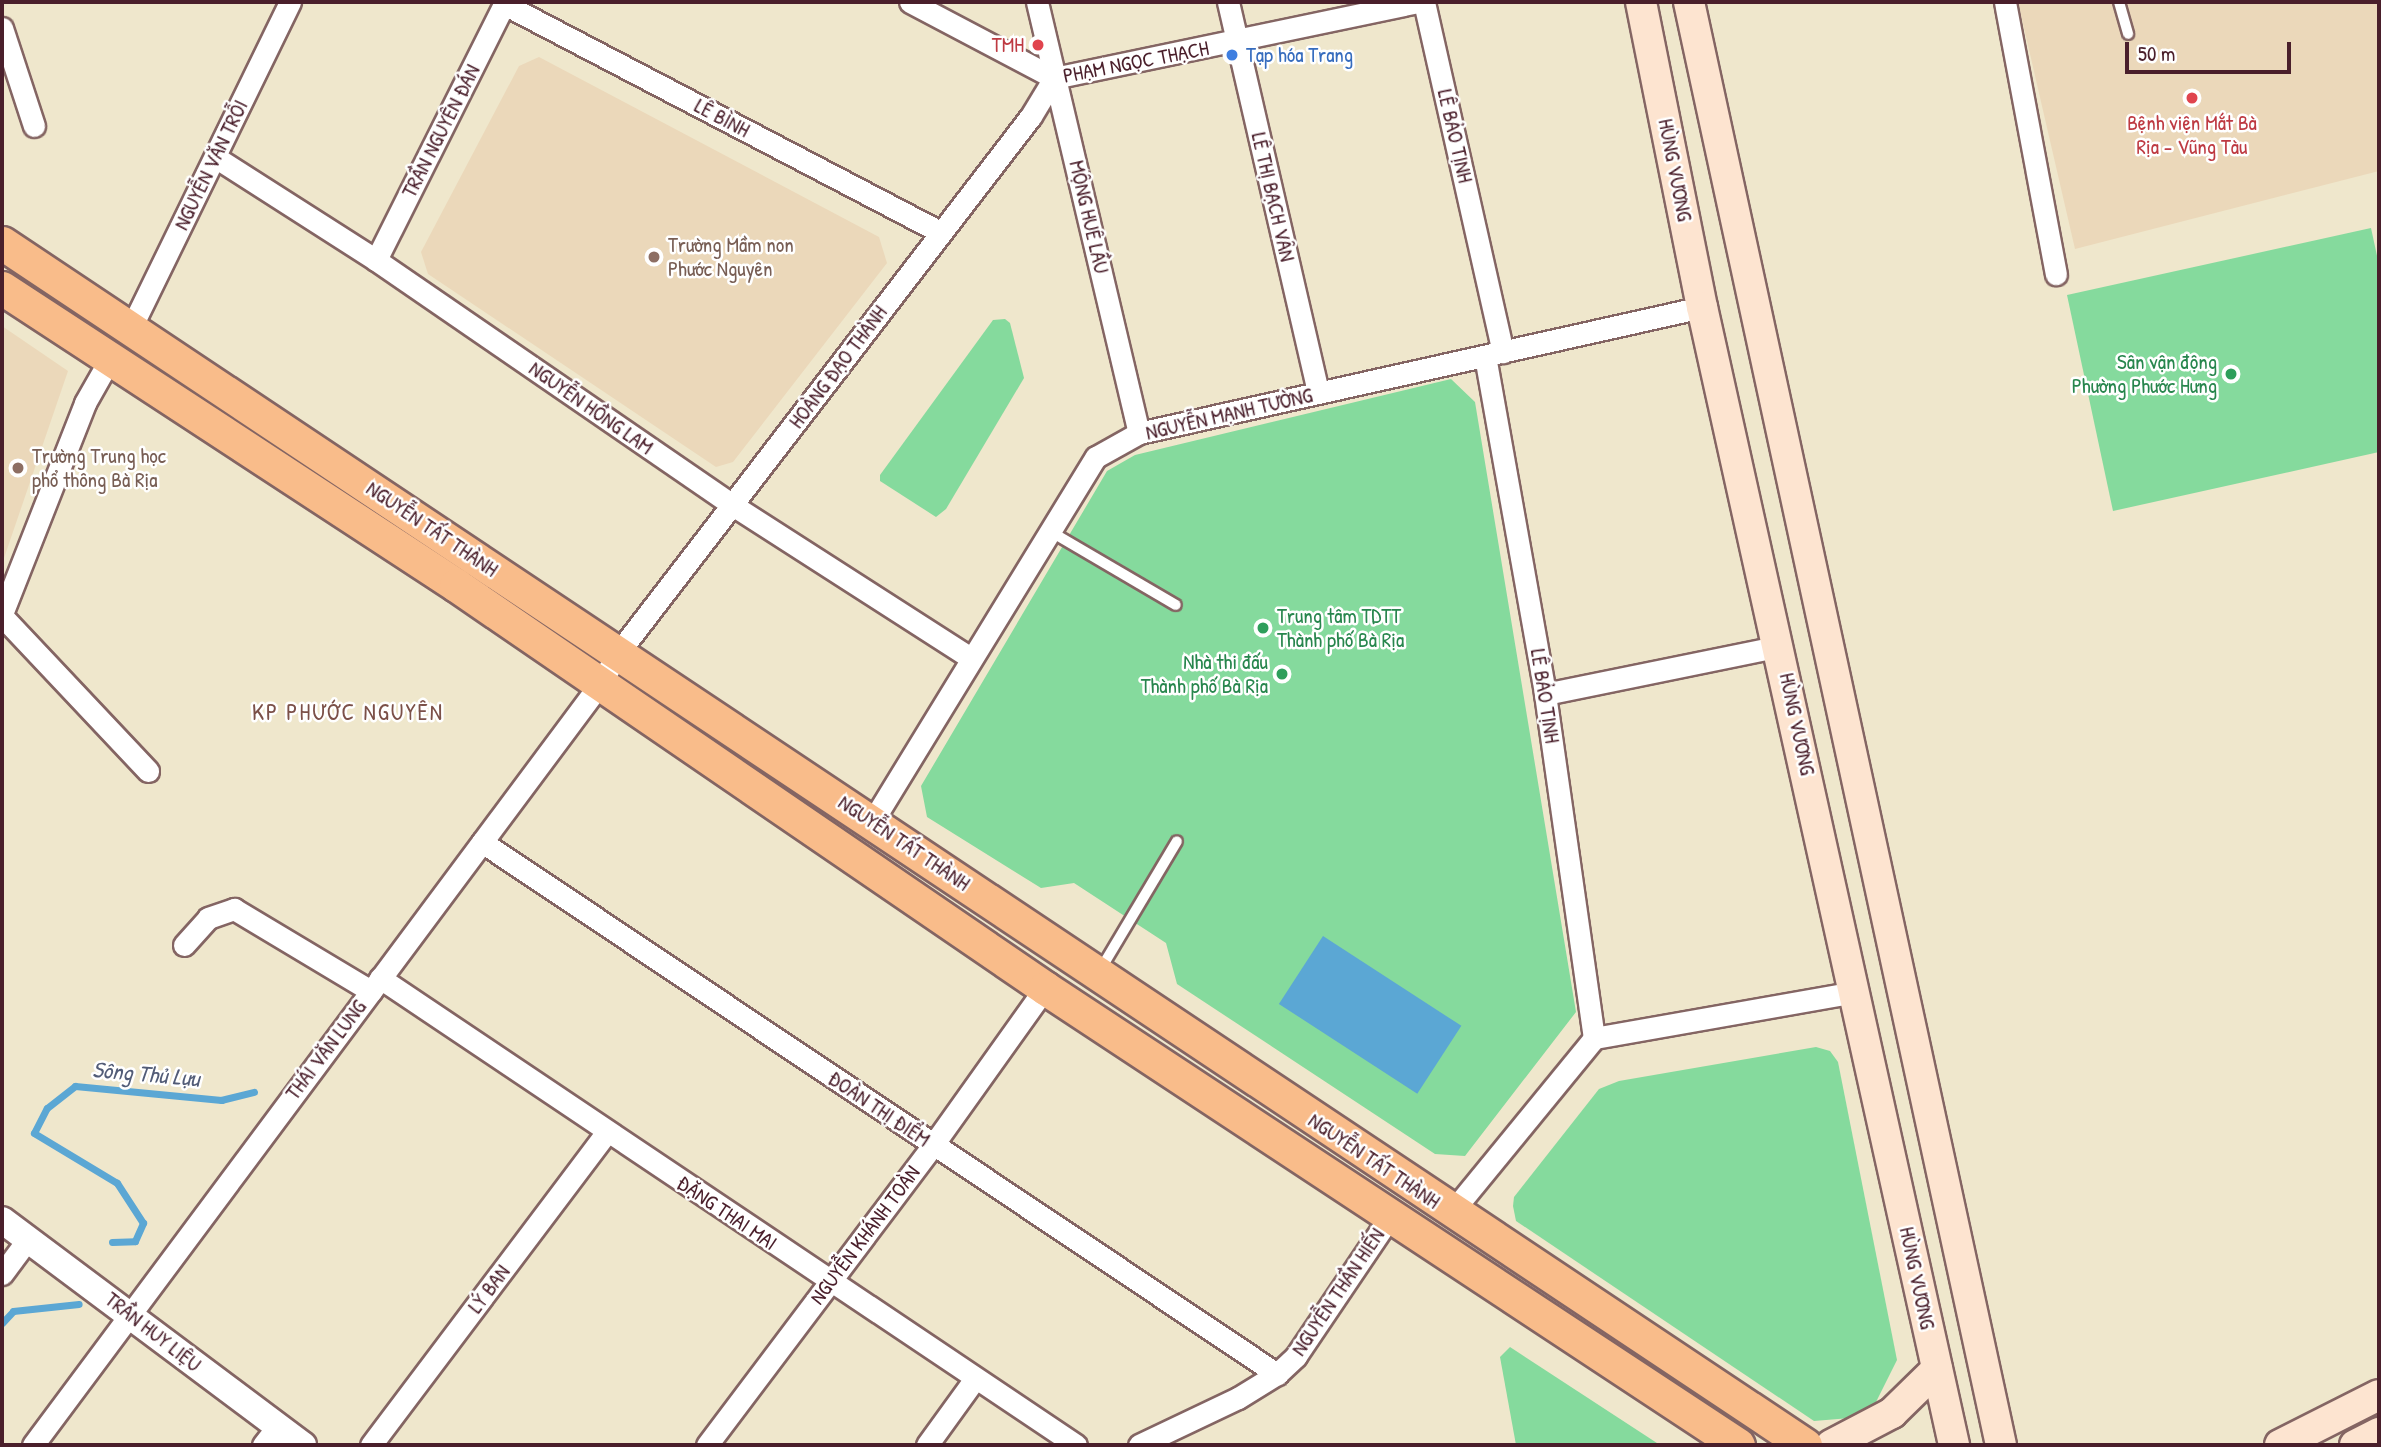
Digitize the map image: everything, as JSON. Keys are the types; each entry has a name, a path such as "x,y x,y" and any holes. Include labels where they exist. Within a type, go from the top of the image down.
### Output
{"main road":[{"name":"HÙNG VƯƠNG","path":"1641,2 1702,307 1780,646 1954,1445"},
{"path":"1689,2 2001,1445"},
{"name":"NGUYỄN TẤT THÀNH","path":"2,243 872,822 1451,1213 1805,1445"},
{"name":"NGUYỄN TẤT THÀNH","path":"2,288 444,578 1045,988 1388,1218 1738,1445"},
{"path":"1831,1445 1892,1413 1937,1369"},
{"path":"2280,1445 2379,1395"},
{"path":"2355,1445 2379,1433"}],"street":[{"name":"NGUYỄN VĂN TRỖI","path":"131,328 290,2"},
{"name":"PHẠM NGỌC THẠCH","path":"910,2 1054,78 1238,42 1418,2"},
{"name":"MỘNG HUÊ LẦU","path":"1037,2 1139,433"},
{"name":"LÊ THỊ BẠCH VÂN","path":"1228,2 1318,393"},
{"name":"LÊ BẢO TỊNH","path":"1424,2 1494,354 1594,1038"},
{"path":"2005,2 2056,274"},
{"name":"LÊ BÌNH","path":"504,3 940,232"},
{"name":"TRẦN NGUYÊN ĐÁN","path":"376,260 504,3"},
{"path":"2,28 34,126"},
{"name":"HOÀNG ĐẠO THÀNH","path":"618,653 734,506 940,232 1031,116 1054,78"},
{"name":"NGUYỄN HỒNG LAM","path":"215,157 376,260 734,506 969,657"},
{"name":"NGUYỄN MẠNH TƯỜNG","path":"872,822 969,657 1096,457 1139,433 1702,307"},
{"path":"110,359 85,403 2,615 148,771"},
{"path":"1545,694 1780,646"},
{"name":"THÁI VĂN LUNG","path":"33,1445 599,685 618,653"},
{"name":"ĐOÀN THỊ ĐIỂM","path":"482,842 1277,1374"},
{"name":"ĐẶNG THAI MAI","path":"184,945 208,918 234,909 375,984 607,1132 974,1380 1076,1445"},
{"name":"NGUYỄN KHÁNH TOÀN","path":"707,1445 933,1145 1045,988"},
{"path":"1451,1213 1594,1038 1854,992"},
{"name":"LÝ BAN","path":"371,1445 607,1132"},
{"name":"NGUYỄN THẦN HIẾN","path":"1139,1445 1238,1398 1277,1374 1296,1356 1388,1218"},
{"name":"TRẦN HUY LIỆU","path":"2,1220 131,1315 270,1436 303,1445"},
{"path":"2,1274 28,1239"},
{"path":"927,1445 974,1380"}],"lane":[{"path":"2119,2 2128,34"},
{"path":"1048,530 1176,605"},
{"path":"1098,974 1177,841"}],"shaded area":[{"path":"2018,2 2379,2 2379,171 2075,249"},
{"name":"Trường Mầm non Phước Nguyên","path":"539,57 879,237 887,263 733,462 716,467 428,274 421,252 519,66"},
{"name":"Trường Trung học phổ thông Bà Rịa","path":"2,326 68,371 2,564"}],"green space":[{"name":"Sân vận động Phường Phước Hưng","path":"2371,228 2379,265 2379,452 2113,511 2067,295"},
{"path":"1005,319 1010,323 1024,378 946,509 936,517 880,481 880,475 993,320"},
{"name":"Trung tâm TDTT Thành phố Bà Rịa","path":"1451,379 1475,402 1576,1012 1465,1156 1435,1154 1177,984 1166,943 1074,883 1041,888 927,817 921,786 1107,471 1135,455"},
{"path":"1816,1047 1830,1051 1838,1062 1897,1360 1876,1402 1850,1418 1814,1421 1516,1221 1513,1206 1514,1197 1599,1089 1619,1081"},
{"path":"1510,1347 1660,1445 1516,1445 1500,1357"}],"water":[{"path":"1323,936 1461,1026 1417,1094 1279,1004"}],"waterway":[{"name":"Sông Thủ Lựu","path":"112,1242 135,1241 143,1223 117,1183 34,1133 47,1108 75,1086 221,1100 254,1092"},
{"name":"Sông Thủ Lựu","path":"2,1323 13,1311 79,1304"}],"place":[{"name":"TMH","path":"1038,45"},
{"name":"Tạp hóa Trang","path":"1232,55"},
{"name":"Bệnh viện Mắt Bà Rịa - Vũng Tàu","path":"2192,98"},
{"name":"Trường Mầm non Phước Nguyên","path":"654,257"},
{"name":"Sân vận động Phường Phước Hưng","path":"2231,374"},
{"name":"Trường Trung học phổ thông Bà Rịa","path":"18,468"},
{"name":"Trung tâm TDTT Thành phố Bà Rịa","path":"1263,628"},
{"name":"Nhà thi đấu Thành phố Bà Rịa","path":"1282,674"}],"district":[{"name":"KP PHƯỚC NGUYÊN","path":"348,712"}]}
